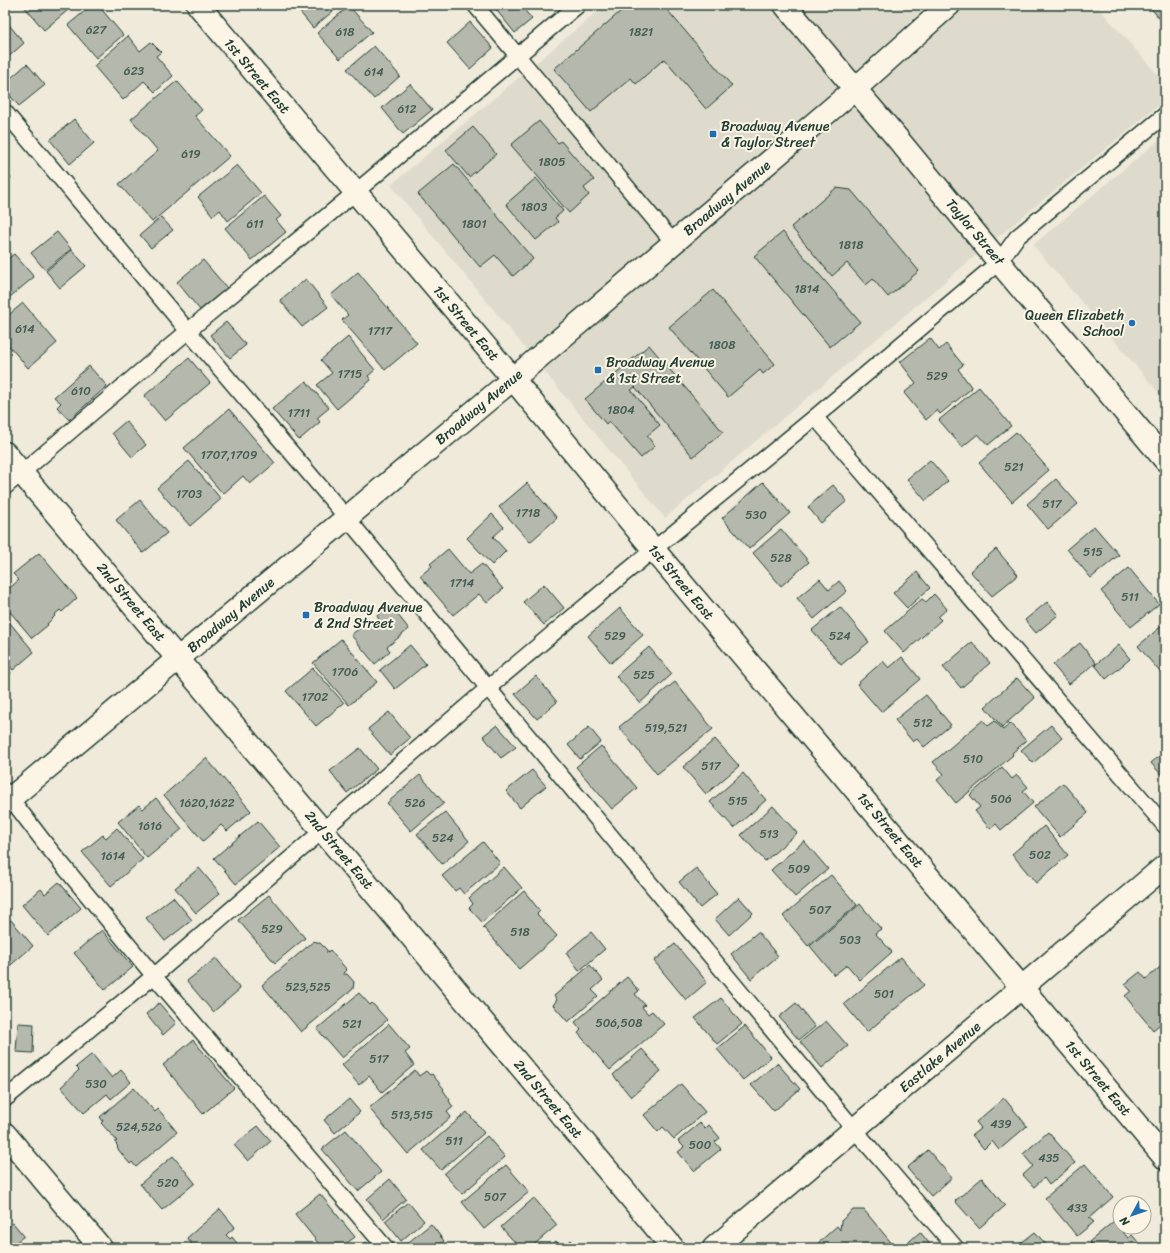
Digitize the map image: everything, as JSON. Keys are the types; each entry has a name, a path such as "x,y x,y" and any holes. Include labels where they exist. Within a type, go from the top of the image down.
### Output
{"street":[{"name":"1st Street East","path":"198,5 1165,1158"},
{"name":"Taylor Street","path":"785,5 1165,460"},
{"name":"Broadway Avenue","path":"7,798 179,659 513,379 673,242 805,132 949,5"},
{"name":"2nd Street East","path":"5,453 673,1248"},
{"name":"Eastlake Avenue","path":"714,1248 1023,988 1165,866"},
{"path":"5,1134 101,1248"}],"lane":[{"path":"475,5 518,54 673,242"},
{"path":"5,487 188,331 578,5"},
{"path":"5,112 347,518 854,1129 956,1248"},
{"path":"5,1099 154,976 488,688 815,417 999,262 1017,237 1165,115"},
{"path":"815,417 1165,826"},
{"path":"7,798 154,976 386,1248"}],"shaded area":[{"path":"605,5 1096,5 1165,83 1165,100 982,250 665,518 391,185"},
{"name":"Queen Elizabeth School","path":"1165,135 1165,400 1033,245"}],"building":[{"path":"23,5 74,5 44,30"},
{"path":"92,5 98,5 123,35 96,58 68,25"},
{"path":"294,5 338,5 339,6 313,28"},
{"path":"520,5 532,19 515,33 493,6"},
{"path":"628,5 663,5 732,86 706,109 664,59 636,84 631,78 591,112 554,69"},
{"path":"1148,5 1165,5 1165,17 1161,20"},
{"path":"349,6 372,32 340,59 317,33"},
{"path":"5,20 24,43 5,60"},
{"path":"470,22 493,48 470,69 447,43"},
{"path":"128,36 140,51 151,42 161,52 156,56 173,76 155,92 144,81 123,100 94,66"},
{"path":"374,46 400,76 374,99 347,69"},
{"path":"27,64 45,85 19,106 5,90 5,83"},
{"path":"177,81 202,110 195,116 230,156 152,222 119,184 158,151 131,119"},
{"path":"410,84 432,110 403,134 382,108"},
{"path":"74,119 94,143 70,164 50,140"},
{"path":"539,121 558,143 561,141 594,180 584,188 589,195 569,213 511,145"},
{"path":"473,127 496,154 469,177 446,150"},
{"path":"454,164 533,259 513,276 495,255 480,267 418,194"},
{"path":"237,165 261,193 228,221 220,210 213,216 198,197"},
{"path":"5,171 11,178 5,183"},
{"path":"536,178 563,211 555,218 558,222 536,240 506,204"},
{"path":"836,188 851,190 919,271 888,297 873,279 866,285 847,263 832,276 791,227"},
{"path":"264,196 281,216 276,220 286,232 252,260 225,228"},
{"path":"161,217 173,230 151,248 140,235"},
{"path":"57,232 71,249 45,270 31,253"},
{"path":"783,232 860,322 830,347 754,256"},
{"path":"72,250 86,266 60,288 46,271"},
{"path":"14,254 34,277 5,301 5,261"},
{"path":"203,260 227,288 200,310 177,282"},
{"path":"358,272 417,343 385,370 342,320 348,315 331,295"},
{"path":"306,279 328,307 302,327 280,300"},
{"path":"713,290 775,364 763,374 760,370 728,397 669,327"},
{"path":"23,303 57,343 28,368 5,341 5,318"},
{"path":"226,322 246,345 230,358 210,335"},
{"path":"348,337 375,370 368,376 371,380 337,409 317,385 332,373 321,360"},
{"path":"930,338 939,350 946,344 963,365 958,369 972,388 940,414 937,410 926,420 904,393 916,383 900,362"},
{"path":"649,345 723,432 693,457 635,387 631,390 660,425 647,436 655,446 641,458 609,421 606,424 585,399"},
{"path":"189,358 210,383 165,421 144,396"},
{"path":"89,366 107,386 69,420 57,407 61,403 54,397"},
{"path":"306,381 329,408 317,418 320,422 299,440 272,409"},
{"path":"979,387 1011,426 988,445 978,434 962,447 939,420"},
{"path":"229,409 275,463 250,484 243,476 223,494 184,448"},
{"path":"126,421 146,445 132,457 112,433"},
{"path":"1016,432 1049,470 1012,502 979,463"},
{"path":"930,460 948,481 926,501 907,479"},
{"path":"189,461 221,499 190,526 157,488"},
{"path":"1056,479 1078,504 1048,529 1027,504"},
{"path":"763,482 790,513 749,549 722,518"},
{"path":"527,483 557,518 530,542 499,507"},
{"path":"833,485 847,501 821,523 808,507"},
{"path":"140,500 167,533 143,553 116,520"},
{"path":"492,514 504,527 493,537 506,551 492,565 467,538"},
{"path":"1094,526 1119,555 1091,578 1067,549"},
{"path":"781,529 809,562 781,586 753,553"},
{"path":"448,549 469,574 482,564 503,589 487,603 479,594 453,615 420,576 432,566 430,564"},
{"path":"996,549 1018,575 992,596 970,571"},
{"path":"39,553 77,598 62,612 60,610 54,615 55,616 47,624 48,625 32,638 5,606 5,592 19,580 13,574"},
{"path":"1129,568 1159,604 1131,627 1101,591"},
{"path":"917,572 930,588 907,608 893,593"},
{"path":"820,579 829,590 839,581 847,591 814,619 797,598"},
{"path":"544,584 564,608 544,625 523,602"},
{"path":"934,594 947,609 938,617 941,620 904,653 885,631 922,599 926,602"},
{"path":"1047,602 1058,615 1036,633 1025,620"},
{"path":"390,605 409,629 387,647 390,651 375,664 351,635 367,622 370,626 379,619 377,616"},
{"path":"840,607 869,642 841,665 812,630"},
{"path":"620,608 643,635 611,663 588,636"},
{"path":"5,617 34,652 13,670 5,660"},
{"path":"1165,623 1165,678 1138,646"},
{"path":"341,639 377,682 349,705 313,663"},
{"path":"972,642 990,663 961,688 943,667"},
{"path":"1080,643 1096,663 1069,684 1053,665"},
{"path":"410,645 426,664 395,689 380,670"},
{"path":"1119,645 1130,659 1106,679 1095,665"},
{"path":"649,647 672,674 640,703 616,676"},
{"path":"902,657 920,679 881,712 857,684 883,661 889,668"},
{"path":"5,665 11,673 5,678"},
{"path":"313,668 344,703 316,726 286,691"},
{"path":"536,676 557,702 537,719 515,694"},
{"path":"1017,678 1035,698 1002,727 985,707"},
{"path":"675,682 713,729 657,774 619,727"},
{"path":"926,695 951,725 924,747 917,739 913,742 895,720"},
{"path":"389,712 410,738 390,755 368,729"},
{"path":"983,720 988,726 995,721 1003,730 1011,723 1026,741 1012,753 1013,755 956,803 937,780 944,774 933,762"},
{"path":"497,725 516,747 501,758 483,736"},
{"path":"1051,725 1062,738 1033,763 1021,750"},
{"path":"589,727 601,742 580,759 568,745"},
{"path":"715,739 739,766 706,794 683,767"},
{"path":"601,746 637,788 612,809 576,767"},
{"path":"360,748 377,769 347,793 330,771"},
{"path":"1165,751 1165,779 1151,763"},
{"path":"206,758 251,811 227,831 221,825 203,841 164,795"},
{"path":"1002,767 1012,779 1017,775 1028,787 1023,791 1033,803 1001,830 996,824 990,829 975,811 980,807 970,795"},
{"path":"532,770 546,786 520,808 506,791"},
{"path":"743,773 766,800 734,828 710,802"},
{"path":"420,775 444,803 411,831 387,803"},
{"path":"1063,783 1088,813 1060,837 1034,807"},
{"path":"156,798 182,829 147,858 118,822 139,805 143,809"},
{"path":"773,806 797,833 765,861 741,835"},
{"path":"445,812 469,841 442,864 417,834"},
{"path":"258,821 280,847 236,884 214,858"},
{"path":"1044,826 1068,855 1036,883 1012,854"},
{"path":"117,828 143,859 111,886 82,852 103,835 106,838"},
{"path":"804,841 828,869 795,897 771,870"},
{"path":"483,842 500,863 464,894 459,888 455,891 442,876"},
{"path":"504,867 522,888 482,922 469,908 473,904 469,898"},
{"path":"199,868 220,893 196,913 175,888"},
{"path":"696,868 717,894 700,908 679,882"},
{"path":"831,875 857,905 808,946 783,916"},
{"path":"59,882 81,908 48,936 22,905 41,889 45,894"},
{"path":"524,891 540,911 537,914 557,936 519,969 483,927"},
{"path":"269,895 305,938 275,963 238,920"},
{"path":"173,897 192,920 165,941 146,918"},
{"path":"739,897 753,913 729,935 715,919"},
{"path":"860,904 881,929 875,933 892,952 860,980 847,965 834,975 810,946"},
{"path":"11,920 33,946 5,970 5,924"},
{"path":"102,930 133,967 105,990 74,953"},
{"path":"591,932 605,949 579,971 566,953"},
{"path":"758,932 778,956 751,979 731,954"},
{"path":"314,941 320,943 327,950 327,953 330,950 347,970 343,974 347,974 354,982 353,989 301,1032 262,985"},
{"path":"675,944 707,982 686,1000 654,961"},
{"path":"901,957 924,985 867,1032 844,1004"},
{"path":"216,958 240,989 213,1012 187,981"},
{"path":"1164,964 1165,1020 1153,1030 1125,996 1131,991 1125,984 1140,972 1146,979"},
{"path":"590,965 603,980 592,990 598,996 568,1022 553,1005 557,1000 554,996"},
{"path":"627,977 639,991 635,994 645,1005 642,1007 648,1014 652,1011 664,1024 610,1070 578,1033 581,1030 575,1022"},
{"path":"359,993 370,1005 372,1003 387,1020 342,1058 317,1029"},
{"path":"721,998 742,1024 717,1044 695,1018"},
{"path":"159,1003 176,1023 163,1035 146,1014"},
{"path":"796,1003 815,1027 799,1040 779,1017"},
{"path":"826,1021 848,1046 822,1068 800,1042"},
{"path":"18,1023 34,1024 33,1053 16,1052"},
{"path":"389,1024 410,1049 405,1053 414,1065 382,1092 369,1076 359,1085 342,1065"},
{"path":"745,1026 771,1057 743,1080 717,1049"},
{"path":"193,1040 234,1088 203,1114 163,1065"},
{"path":"642,1049 661,1071 631,1097 613,1075"},
{"path":"92,1054 112,1078 121,1070 131,1082 111,1099 107,1094 84,1113 61,1087 79,1070 76,1067"},
{"path":"777,1063 800,1089 774,1111 751,1085"},
{"path":"415,1070 419,1076 426,1071 430,1075 432,1074 444,1089 443,1090 453,1107 447,1112 451,1117 408,1154 369,1108"},
{"path":"681,1084 705,1112 674,1139 663,1127 658,1132 644,1115"},
{"path":"134,1088 155,1112 158,1109 177,1132 136,1167 132,1162 130,1164 117,1148 118,1147 115,1142 117,1141 101,1123 103,1121 100,1117"},
{"path":"1004,1098 1027,1126 999,1150 992,1141 984,1149 972,1135 981,1128 976,1122"},
{"path":"349,1099 360,1112 335,1133 324,1120"},
{"path":"467,1112 484,1133 441,1170 423,1150"},
{"path":"700,1123 705,1129 709,1125 720,1138 715,1142 721,1149 694,1171 678,1152 684,1147 678,1141"},
{"path":"258,1126 271,1141 248,1161 234,1145"},
{"path":"346,1130 381,1172 358,1191 322,1149"},
{"path":"1048,1132 1075,1163 1049,1185 1044,1178 1034,1187 1023,1175 1033,1166 1023,1154"},
{"path":"487,1136 505,1157 462,1194 444,1174"},
{"path":"928,1150 952,1178 931,1196 907,1168"},
{"path":"173,1156 195,1183 162,1210 140,1184"},
{"path":"1085,1164 1112,1196 1112,1198 1089,1218 1094,1222 1077,1236 1045,1198"},
{"path":"506,1165 529,1192 484,1229 462,1202"},
{"path":"982,1178 1005,1206 979,1228 955,1201"},
{"path":"390,1179 406,1199 383,1219 367,1199"},
{"path":"320,1194 355,1237 340,1248 322,1248 295,1214"},
{"path":"534,1198 557,1225 530,1248 520,1248 501,1227"},
{"path":"408,1202 424,1221 401,1241 385,1221"},
{"path":"220,1209 235,1227 226,1235 230,1239 232,1237 241,1248 195,1248 187,1238"},
{"path":"853,1210 864,1210 894,1246 892,1248 818,1248 819,1247 817,1244 837,1226 840,1230 841,1221"},
{"path":"13,1223 24,1236 14,1244 17,1248 5,1248 5,1230"},
{"path":"1112,1223 1112,1235 1126,1235 1128,1238 1132,1235 1139,1243 1133,1248 1095,1248 1089,1242"},
{"path":"431,1224 444,1241 436,1248 408,1248 405,1245"},
{"path":"920,1232 933,1248 902,1248"},
{"path":"1035,1232 1049,1248 1015,1248"},
{"path":"571,1240 578,1248 562,1248"},
{"path":"556,1241 562,1248 547,1248"},
{"path":"366,1242 371,1248 359,1248"}],"place":[{"name":"Broadway Avenue & Taylor Street","path":"713,134"},
{"name":"Queen Elizabeth School","path":"1132,323"},
{"name":"Broadway Avenue & 1st Street","path":"598,370"},
{"name":"Broadway Avenue & 2nd Street","path":"306,615"}]}
